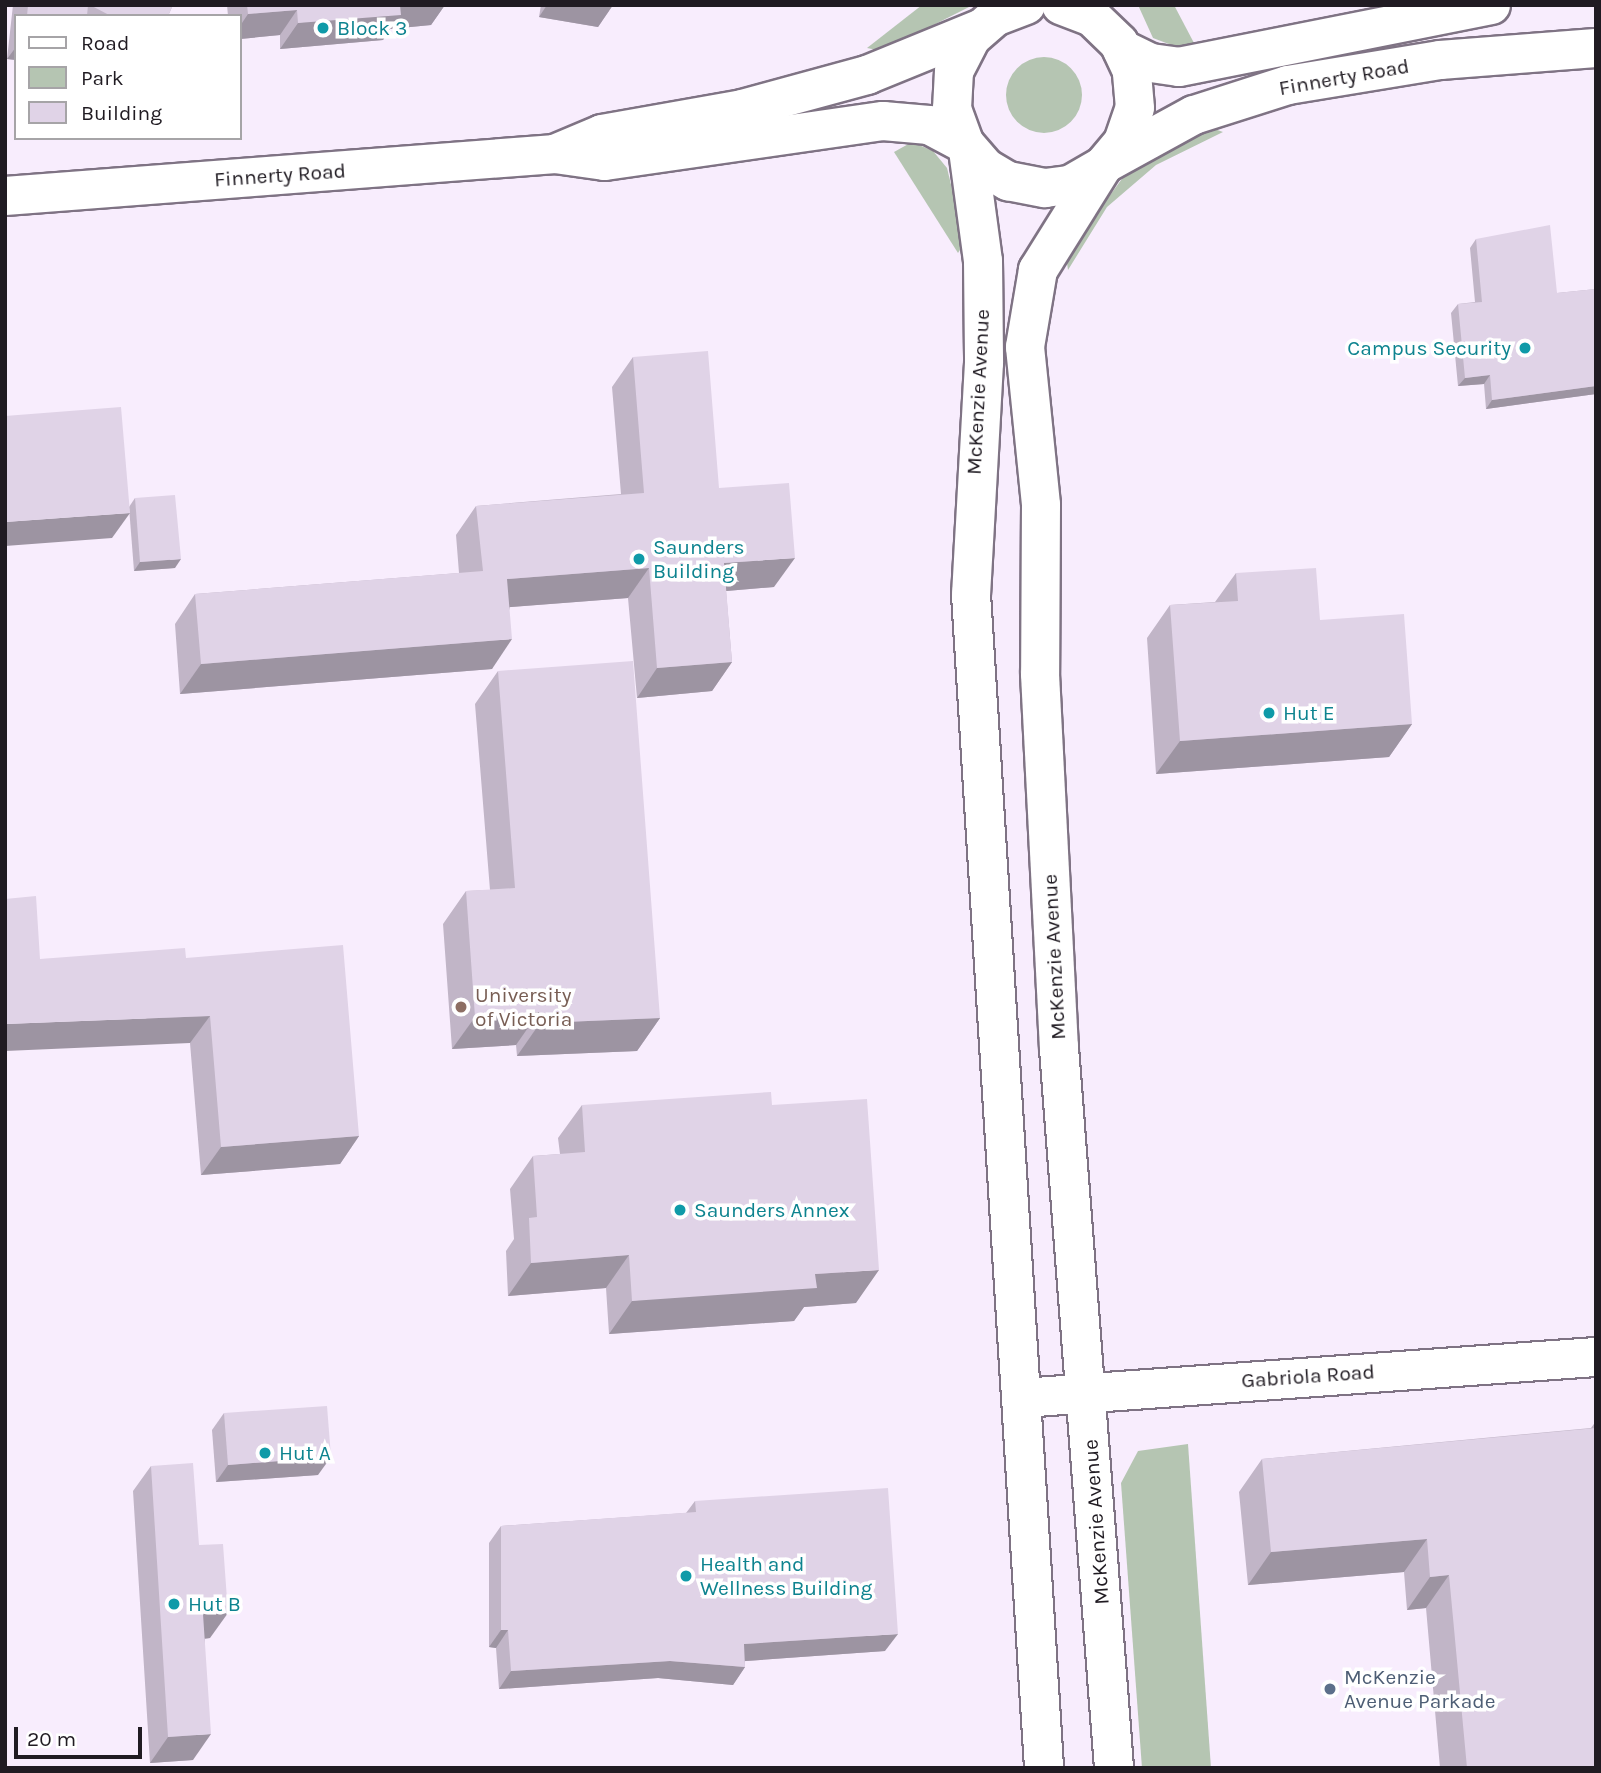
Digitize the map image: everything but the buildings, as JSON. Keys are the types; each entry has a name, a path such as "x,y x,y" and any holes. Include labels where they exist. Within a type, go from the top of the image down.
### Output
{"main road":[{"name":"Finnerty Road","path":"555,154 602,134 742,109 867,75 988,19 1026,5"},
{"path":"1061,5 1091,17 1121,46"},
{"path":"1117,5 1121,46"},
{"name":"Finnerty Road","path":"1121,46 1151,63 1179,66 1491,5"},
{"name":"McKenzie Avenue","path":"988,19 958,60 952,84 955,121 966,147 983,261 984,338 971,594 1044,1768"},
{"name":"McKenzie Avenue","path":"1114,1768 1058,1034 1040,674 1041,505 1025,347 1038,270 1106,164 1135,108 1135,83 1121,46"},
{"name":"Finnerty Road","path":"5,196 555,154 605,161 883,121 929,125 966,147 996,175 1032,187 1070,184 1194,115 1288,85 1440,60 1596,48"},
{"name":"Gabriola Road","path":"1021,1398 1087,1390 1596,1357"}],"green space":[{"path":"922,5 973,5 882,51 867,48"},
{"path":"1138,5 1174,5 1194,43 1182,49 1153,38"},
{"path":"1044,57 1059,60 1071,68 1079,80 1082,95 1079,110 1071,122 1059,130 1044,133 1029,130 1017,122 1009,110 1006,95 1009,80 1017,68 1029,60"},
{"path":"1209,127 1223,132 1156,165 1107,207 1068,270 1066,256 1124,176"},
{"path":"912,142 933,151 947,168 965,242 958,253 894,152"},
{"path":"1188,1444 1211,1768 1142,1768 1121,1483 1138,1451"}],"place":[{"name":"Block 3","path":"323,28"},
{"name":"Campus Security","path":"1525,348"},
{"name":"Saunders Building","path":"639,559"},
{"name":"Hut E","path":"1269,713"},
{"name":"University of Victoria","path":"461,1007"},
{"name":"Saunders Annex","path":"680,1210"},
{"name":"Hut A","path":"265,1453"},
{"name":"Health and Wellness Building","path":"686,1576"},
{"name":"Hut B","path":"174,1604"},
{"name":"McKenzie Avenue Parkade","path":"1330,1689"}]}
